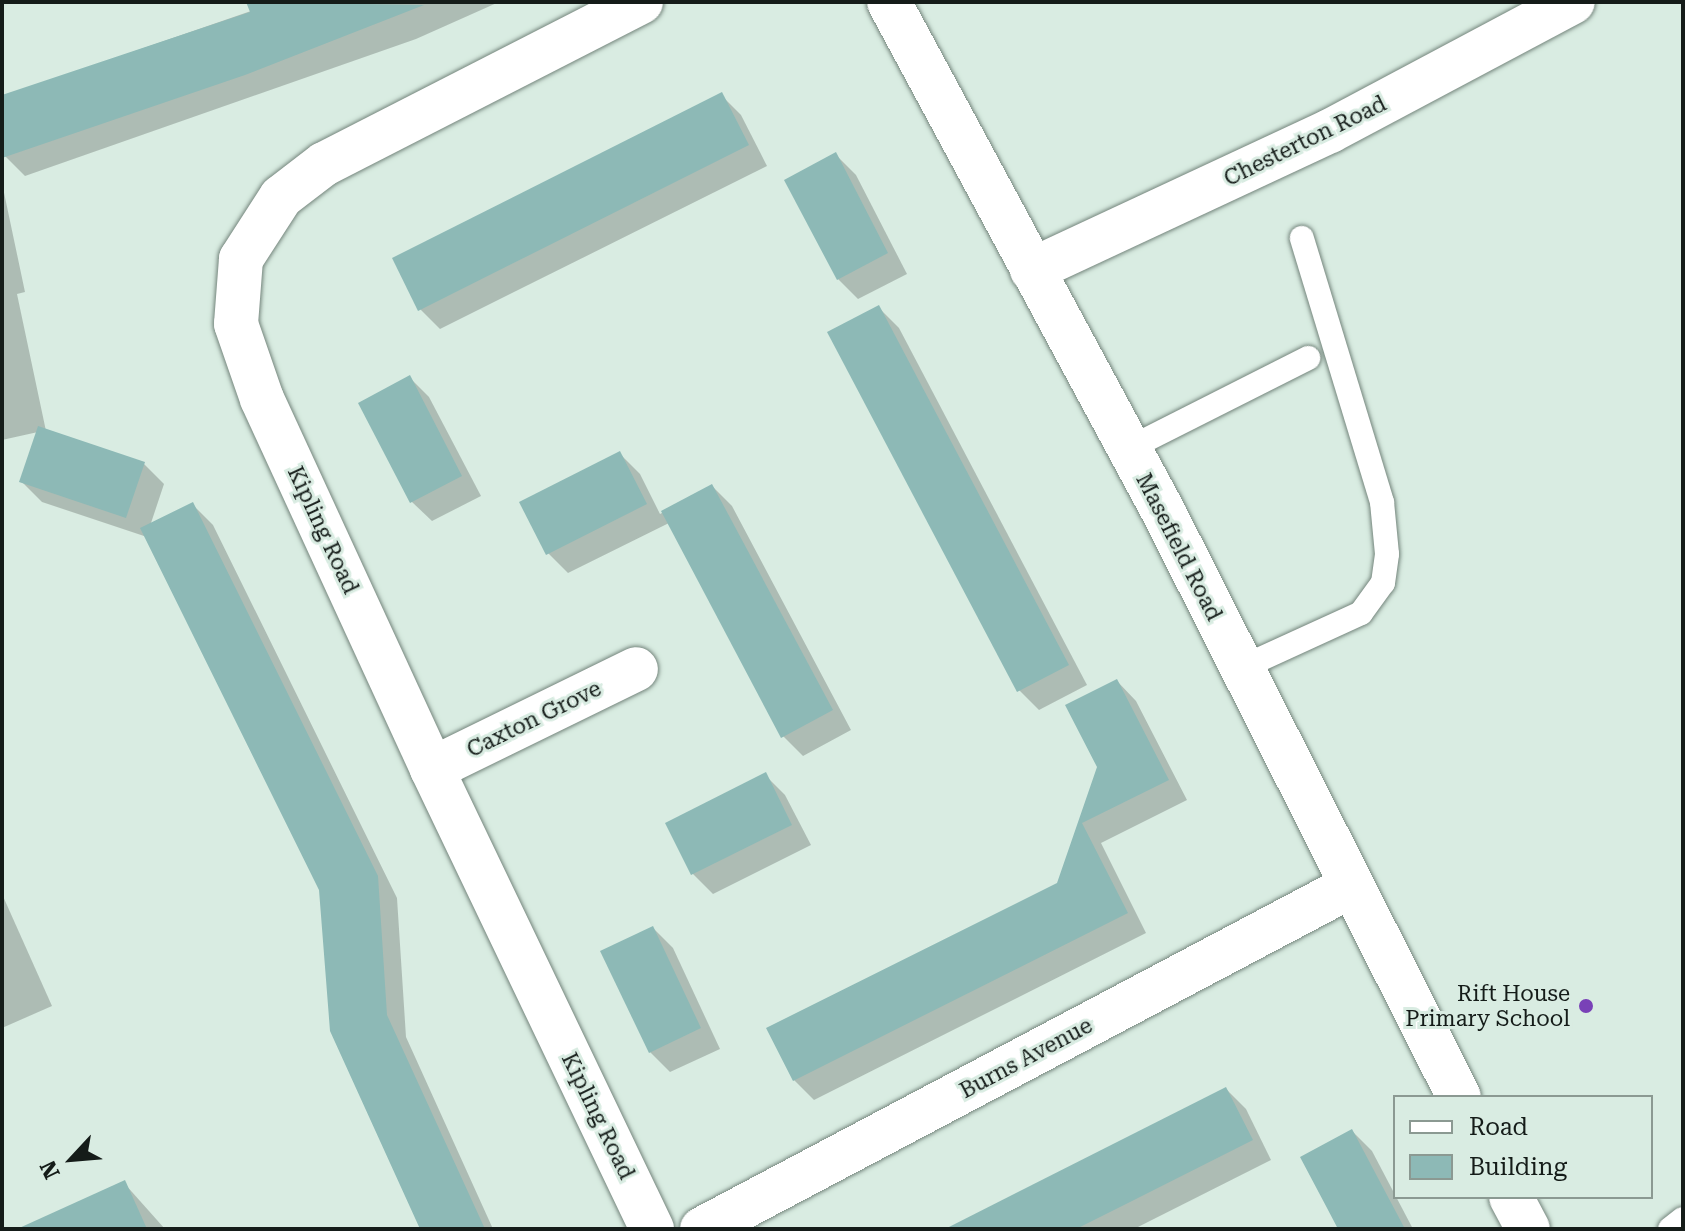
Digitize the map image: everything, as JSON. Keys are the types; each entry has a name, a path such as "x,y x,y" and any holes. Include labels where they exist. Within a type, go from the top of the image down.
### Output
{"street":[{"name":"Kipling Road","path":"641,2 324,164 281,197 241,259 236,324 262,399 432,769 652,1229"},
{"name":"Masefield Road","path":"889,2 1128,449 1349,887 1458,1095"},
{"name":"Chesterton Road","path":"1032,270 1330,131 1573,2"},
{"name":"Caxton Grove","path":"432,769 636,669"},
{"name":"Burns Avenue","path":"702,1229 1349,887"},
{"path":"1512,1199 1528,1229"}],"lane":[{"path":"1241,668 1361,613 1383,583 1387,554 1382,502 1302,238"},
{"path":"1128,449 1308,358"},
{"path":"1670,1229 1683,1219"}],"building":[{"path":"246,2 424,5 245,75 2,158 2,95 250,12"},
{"path":"722,92 749,145 418,311 392,258"},
{"path":"836,152 888,253 837,280 784,180"},
{"path":"879,305 1069,665 1017,692 827,332"},
{"path":"410,375 462,476 410,503 358,403"},
{"path":"38,426 145,462 126,518 19,482"},
{"path":"620,451 647,504 546,555 519,502"},
{"path":"712,484 833,710 781,738 661,511"},
{"path":"193,502 378,876 387,1015 485,1229 420,1229 330,1031 319,890 140,528"},
{"path":"1117,679 1169,780 1082,823 1128,913 793,1081 766,1028 1057,883 1097,767 1065,705"},
{"path":"766,772 792,825 691,875 665,823"},
{"path":"653,926 701,1028 649,1053 600,951"},
{"path":"1226,1087 1253,1140 1076,1229 945,1229"},
{"path":"1352,1129 1405,1229 1338,1229 1300,1157"},
{"path":"125,1180 147,1229 17,1229"}],"place":[{"name":"Rift House Primary School","path":"1586,1006"}]}
